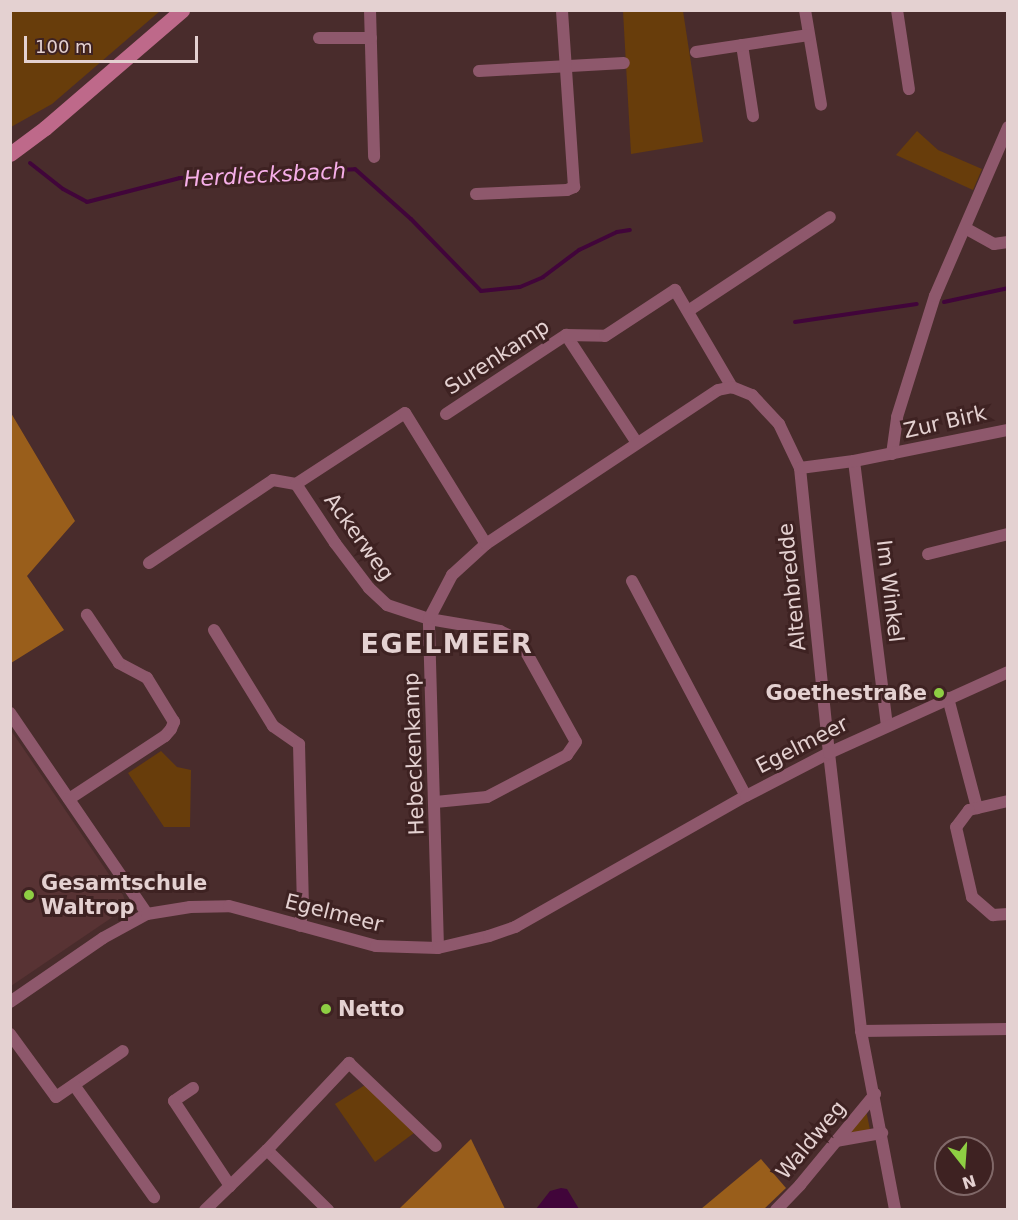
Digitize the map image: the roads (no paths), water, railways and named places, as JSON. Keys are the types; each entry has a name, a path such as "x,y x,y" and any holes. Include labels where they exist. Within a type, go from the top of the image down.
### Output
{"street":[{"path":"10,154 45,128 182,10"},
{"path":"370,10 374,157"},
{"path":"476,194 567,190 574,187 562,10"},
{"path":"805,10 821,105"},
{"path":"897,10 909,89"},
{"path":"696,52 809,35"},
{"path":"319,38 371,38"},
{"path":"742,45 753,116"},
{"path":"479,71 624,63"},
{"path":"732,387 752,395 779,424 800,468 892,454 897,417 935,296 1008,127"},
{"path":"688,311 830,217"},
{"path":"965,228 994,244 1008,242"},
{"name":"Surenkamp","path":"446,414 566,335 605,336 675,290 732,387"},
{"path":"566,335 637,443"},
{"name":"Hebeckenkamp","path":"438,948 429,619 452,575 486,544 718,390 732,387"},
{"name":"Ackerweg","path":"149,563 273,480 296,484 405,413 486,544"},
{"name":"Zur Birk","path":"892,454 1008,430"},
{"name":"Im Winkel","path":"854,461 887,726"},
{"name":"Altenbredde","path":"800,468 829,753 861,1031 875,1094 895,1209"},
{"name":"Ackerweg","path":"296,484 369,588 387,605 429,619 500,631 520,640 576,742 567,755 487,797 435,802"},
{"path":"928,554 1008,534"},
{"name":"Egelmeer","path":"632,581 746,796"},
{"path":"69,799 165,736 174,722 147,678 119,663 87,615"},
{"path":"214,630 273,726 299,744 303,905 300,926"},
{"name":"Egelmeer","path":"10,1002 103,938 147,914 190,907 229,906 376,946 438,948 515,927 746,796 829,753 1008,672"},
{"path":"948,698 977,808"},
{"path":"10,713 147,914"},
{"path":"1008,801 969,810 956,827 972,897 993,915 1008,914"},
{"path":"861,1031 1008,1029"},
{"path":"10,1034 56,1097 123,1051"},
{"path":"212,1207 349,1063 436,1146"},
{"path":"74,1085 154,1197"},
{"path":"193,1088 174,1101 230,1186"},
{"name":"Waldweg","path":"776,1209 875,1094"},
{"path":"836,1141 882,1132"},
{"path":"267,1150 328,1209"}],"waterway":[{"name":"Herdiecksbach","path":"30,163 63,189 87,202 180,178 355,169 411,219 481,291 520,287 543,277 579,250 617,232 630,230"},
{"name":"Herdiecksbach","path":"944,302 1008,288"},
{"name":"Herdiecksbach","path":"795,322 917,304"}],"place":[{"name":"Goethestraße","path":"939,693"},
{"name":"Gesamtschule Waltrop","path":"29,895"},
{"name":"Netto","path":"326,1009"}],"district":[{"name":"EGELMEER","path":"447,644"}]}
